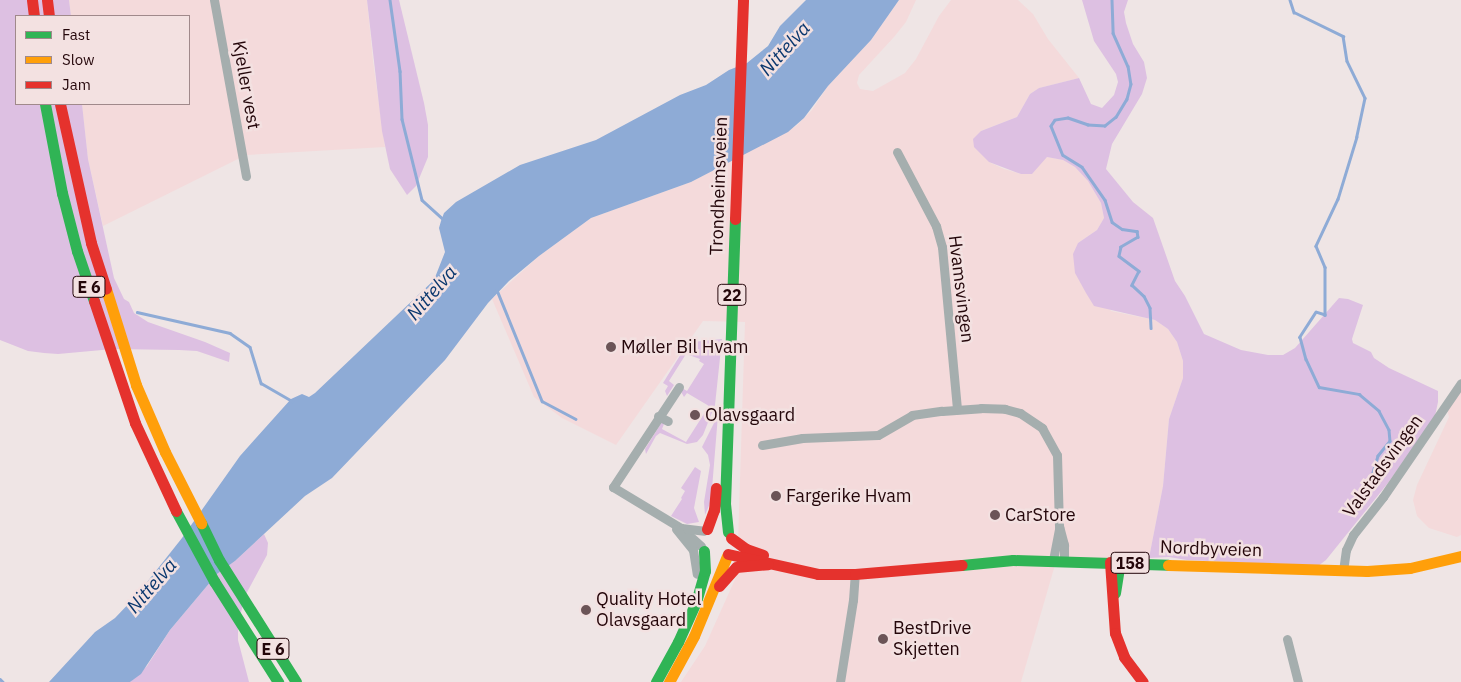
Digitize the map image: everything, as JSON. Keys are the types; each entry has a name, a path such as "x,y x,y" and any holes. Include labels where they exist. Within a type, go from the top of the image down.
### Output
{"main road":[{"path":"32,0 34,15"},
{"path":"47,0 49,15"},
{"name":"Trondheimsveien","path":"729,535 725,511 730,397 729,361 745,0"},
{"name":"E 6","path":"45,105 62,193 77,251 135,423 200,556 238,622 277,682"},
{"name":"E 6","path":"60,105 77,188 108,300 136,384 165,452 219,560 296,682"},
{"name":"Trondheimsveien","path":"705,530 714,505 720,415 729,361"},
{"path":"705,530 716,528 729,535"},
{"name":"22","path":"669,682 688,649 702,603 705,571 702,548 705,530"},
{"name":"22","path":"656,682 732,549 729,535"},
{"name":"Nordbyveien","path":"729,535 751,552 839,574"},
{"path":"702,548 715,557 728,555"},
{"name":"Nordbyveien","path":"728,555 818,574 855,574 978,561 1058,560 1343,571 1410,568 1461,556"},
{"path":"1115,562 1112,600 1113,625 1120,649 1128,664 1143,682"},
{"name":"22","path":"702,603 732,569 742,565 768,564"}],"street":[{"name":"Kjeller vest","path":"214,0 246,176"},
{"name":"Hvamsvingen","path":"897,152 936,226 942,247 957,409"},
{"name":"Valstadsvingen","path":"1343,571 1344,556 1353,535 1383,497 1461,383"},
{"path":"678,387 613,487 681,528 702,548"},
{"path":"673,395 682,400"},
{"path":"762,445 802,438 878,435 912,415 957,409 1005,409 1027,417 1042,428 1057,455 1060,526 1064,544 1058,560"},
{"path":"658,416 668,422"},
{"path":"671,523 691,546 695,555 702,603"},
{"path":"681,528 705,530"},
{"path":"840,682 853,600 855,574"},
{"path":"1287,639 1298,682"}],"shaded area":[{"path":"0,0 69,0 71,15 15,15 15,105 82,105 88,159 114,278 124,299 129,302 134,313 148,322 230,353 229,362 197,351 179,350 113,349 58,354 44,353 28,351 0,340"},
{"path":"69,0 367,0 385,147 246,155 103,226 88,159 82,105 190,105 190,15 71,15"},
{"path":"367,0 399,0 424,103 428,125 428,157 416,186 407,195 390,169 382,131"},
{"path":"899,0 916,0 906,22 859,75 857,83 860,89 873,91 905,73 916,59 939,16 951,0 1018,0 1033,14 1048,39 1079,78 1039,88 1030,94 1017,117 981,131 989,162 1004,169 1021,174 1047,157 1063,160 1075,167 1088,181 1101,203 1104,218 1097,230 1078,243 1111,311 1155,320 1168,329 1177,342 1183,361 1183,378 1169,419 1163,486 1149,558 1057,558 1021,682 681,682 705,646 737,575 745,322 703,321 616,445 562,418 534,397 492,299 539,256 591,218 691,182 796,126 812,110 828,86 871,40"},
{"path":"1082,0 1128,0 1124,12 1126,23 1133,44 1144,62 1147,78 1142,94 1112,144 1106,169 1133,202 1153,218 1175,281 1185,296 1204,334 1241,350 1268,355 1283,355 1295,348 1339,298 1348,299 1363,305 1352,339 1353,343 1371,352 1374,358 1389,368 1438,391 1435,416 1388,483 1326,560 1318,566 1187,560 1169,557 1149,558 1163,486 1169,419 1183,378 1183,361 1177,342 1168,329 1155,320 1094,306 1086,293 1075,273 1073,254 1078,243 1097,230 1104,218 1101,203 1088,181 1075,167 1063,160 1047,157 1032,174 1021,174 989,162 974,147 973,139 981,131 1017,117 1030,94 1039,88 1079,78 1091,104 1102,108 1114,95 1118,82 1116,74 1094,41"},
{"path":"722,339 715,405 703,435 697,442 687,444 660,433 656,436 646,454 645,449 662,422 664,424 662,429 686,442 709,406 687,393 684,397 680,390 682,388 687,391 704,364 699,361 700,359 686,354 669,381 674,385 667,396 665,391 668,386 663,383 684,349 686,351 692,342"},
{"path":"1461,389 1461,535 1457,537 1429,528 1417,516 1413,500 1417,485 1449,417 1447,409"},
{"path":"718,415 711,501 705,515 704,502 710,465 708,455 702,447"},
{"path":"695,467 701,471 694,508 699,522 687,524 671,516 685,491 681,488"},
{"path":"264,534 268,543 267,555 245,596 238,625 238,640 249,682 130,682 147,666 170,630 217,574 235,561"}],"water":[{"name":"Nittelva","path":"806,0 899,0 871,40 828,86 804,118 788,132 691,182 591,218 539,256 509,281 488,303 445,360 332,478 305,496 235,561 217,574 170,630 141,674 130,682 49,682 95,632 115,618 136,596 182,538 240,456 291,399 302,394 309,397 315,393 434,280 445,252 439,228 444,213 456,202 520,165 596,140 680,95 706,85 729,70 747,63 768,46 780,26"}],"waterway":[{"path":"390,0 400,71 402,119 422,200 442,218"},
{"path":"1112,0 1113,33 1128,66 1131,84 1127,99 1116,117 1105,126 1088,125 1068,118 1055,120 1051,126 1063,155 1082,167 1105,200 1112,222 1122,229 1137,231 1138,237 1121,247 1119,256 1139,271 1132,285 1144,296 1150,308 1151,328"},
{"path":"1290,0 1294,12 1343,36 1347,61 1365,98 1357,137 1338,199 1316,246 1325,267 1325,315 1316,312 1300,337 1306,359 1319,387 1359,394 1379,411 1389,430 1390,441 1378,456 1370,482 1360,494 1359,499"},
{"path":"497,290 542,401 576,419"},
{"path":"137,312 230,333 250,347 261,383 292,401"},
{"path":"0,679 3,682"}],"traffic: fast":[{"path":"45,105 62,193 77,251 94,301"},
{"path":"728,532 725,504 735,219"},
{"path":"176,511 214,581 278,682"},
{"path":"201,523 219,560 296,682"},
{"path":"656,682 678,642 696,602 705,571 704,551"},
{"path":"962,565 1013,560 1168,565"},
{"path":"1115,593 1120,562"}],"traffic: slow":[{"path":"106,289 136,385 165,452 201,523"},
{"path":"669,682 694,636 727,556"},
{"path":"1168,565 1367,571 1410,568 1461,556"}],"traffic: jam":[{"path":"32,0 34,15"},
{"path":"47,0 49,15"},
{"path":"735,219 743,0"},
{"path":"60,105 91,243 106,289"},
{"path":"94,301 135,423 176,511"},
{"path":"707,529 714,510 716,488"},
{"path":"731,538 746,549 763,555"},
{"path":"728,554 818,574 855,574 962,565"},
{"path":"1110,562 1115,633 1124,657 1143,682"},
{"path":"719,586 736,567 768,564"}],"place":[{"name":"Møller Bil Hvam","path":"611,347"},
{"name":"Olavsgaard","path":"695,415"},
{"name":"Fargerike Hvam","path":"776,496"},
{"name":"CarStore","path":"995,515"},
{"name":"Quality Hotel Olavsgaard","path":"586,610"},
{"name":"BestDrive Skjetten","path":"883,639"}]}
